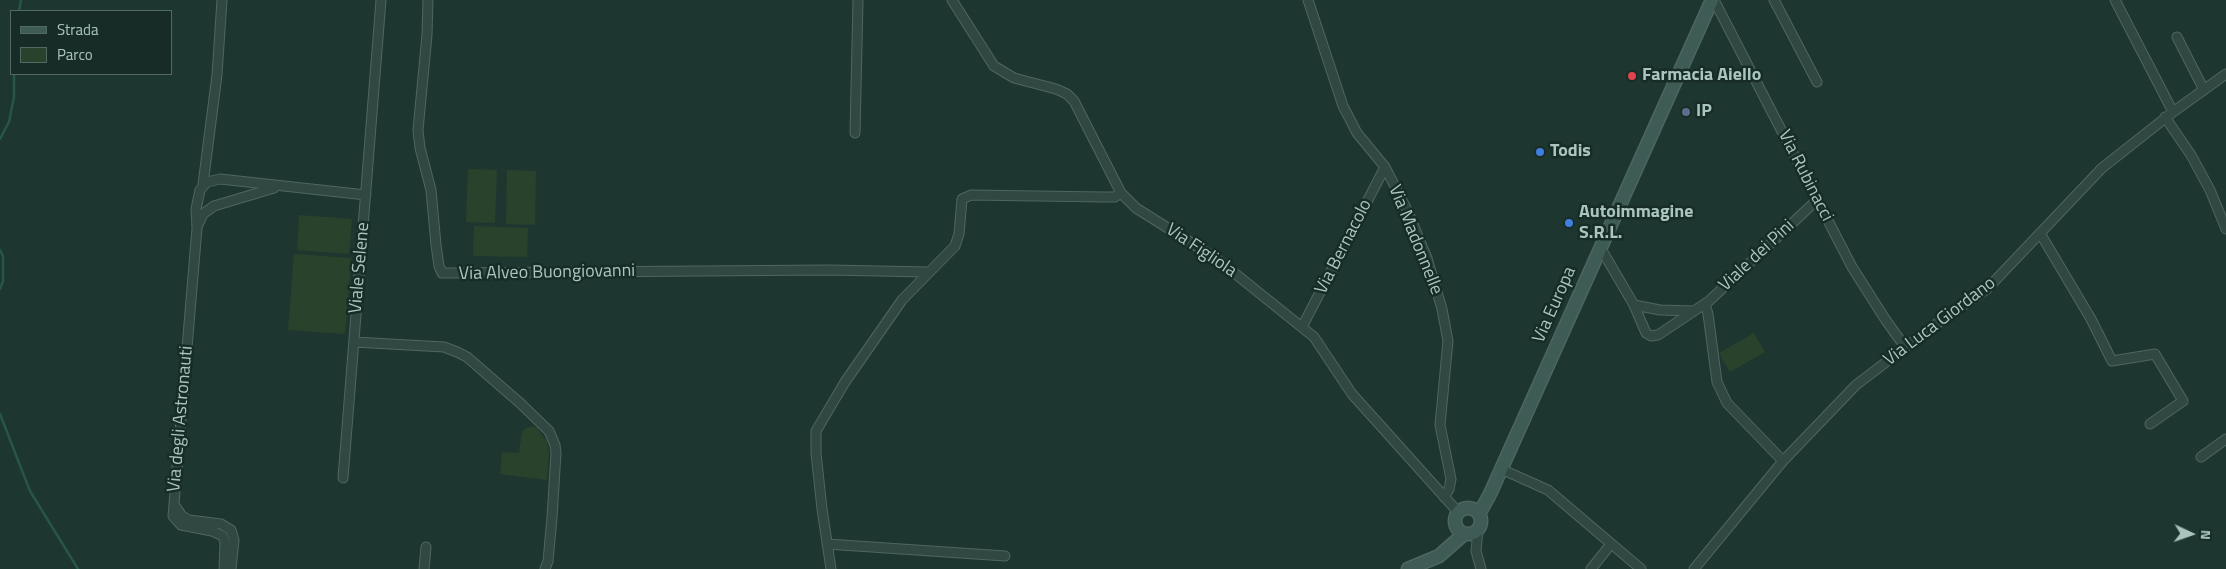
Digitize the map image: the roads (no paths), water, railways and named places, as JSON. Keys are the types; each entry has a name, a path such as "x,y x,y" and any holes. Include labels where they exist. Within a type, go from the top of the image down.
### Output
{"street":[{"name":"Via degli Astronauti","path":"222,0 217,75 203,184 196,209 197,228 175,506 182,516 189,520 221,524 231,530 234,540 231,569"},
{"path":"203,184 220,179 366,195 381,0"},
{"name":"Via Alveo Buongiovanni","path":"428,0 427,35 418,130 420,148 431,190 436,245 442,273 810,270 928,272"},
{"path":"855,133 858,0"},
{"name":"Via Figliola","path":"952,0 994,66 1014,78 1056,89 1067,94 1074,101 1121,194 1136,208 1216,259 1314,338 1352,394 1458,512"},
{"name":"Via Madonnelle","path":"1308,0 1343,106 1357,133 1385,167 1408,212 1426,258 1442,309 1448,341 1440,425 1451,479 1449,489 1444,497"},
{"name":"Via Rubinacci","path":"1713,0 1852,267 1885,319 1906,347"},
{"name":"Via Europa","path":"1479,514 1713,0"},
{"path":"1774,0 1817,82"},
{"path":"2114,0 2169,114 2210,190 2226,229"},
{"path":"2177,37 2204,90"},
{"name":"Via Luca Giordano","path":"1694,569 1782,461 1856,385 1987,289 2102,168 2169,114 2226,74"},
{"name":"Via Bernacolo","path":"1302,327 1385,167"},
{"path":"197,228 203,214 214,206 257,192 280,187"},
{"path":"830,569 817,462 816,431 845,382 902,300 958,242 962,199 965,196 1115,197 1121,194"},
{"name":"Viale Selene","path":"343,478 366,195"},
{"name":"Viale dei Pini","path":"1600,247 1634,305 1646,333 1651,336 1658,335 1705,304 1817,200"},
{"path":"2040,233 2091,320 2112,361 2155,354 2183,401 2150,424"},
{"path":"1705,304 1717,382 1727,403 1782,461"},
{"path":"1634,305 1684,313 1695,311"},
{"path":"354,342 437,346 457,352 494,380 549,431 556,452 547,566"},
{"path":"2201,457 2226,439"},
{"path":"1501,469 1548,490 1641,569"},
{"path":"175,506 173,516 181,525 212,531 223,536 225,543 224,569"},
{"path":"1464,534 1455,525 1458,512 1469,508 1479,514 1481,522 1478,530 1476,551 1481,569"},
{"path":"1408,569 1439,556 1464,534 1472,534 1478,530"},
{"path":"827,544 1005,556"},
{"path":"1591,569 1611,544"},
{"path":"424,569 426,548"}],"waterway":[{"path":"19,10 21,0"},
{"path":"0,139 9,122 14,97 14,75"},
{"path":"0,250 3,256 3,281 0,289"},
{"path":"0,414 30,491 78,569"}],"place":[{"name":"Farmacia Aiello","path":"1632,76"},
{"name":"IP","path":"1686,112"},
{"name":"Todis","path":"1540,152"},
{"name":"Autoimmagine S.R.L.","path":"1569,223"}]}
